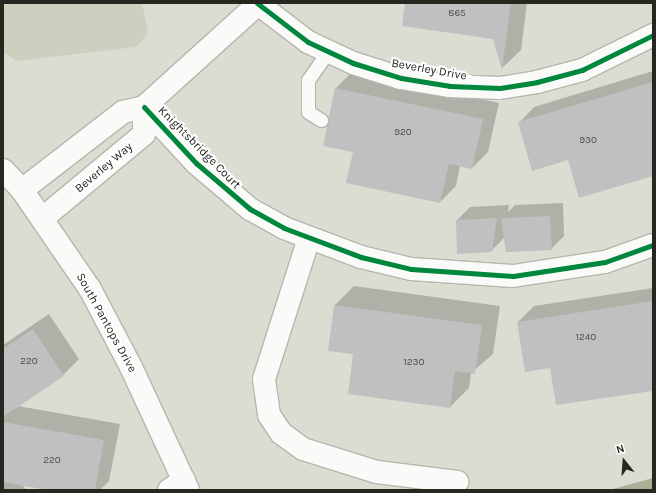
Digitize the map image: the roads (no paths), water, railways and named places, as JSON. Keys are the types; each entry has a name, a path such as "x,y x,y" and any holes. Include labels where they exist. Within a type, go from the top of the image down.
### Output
{"street":[{"name":"Beverley Drive","path":"258,4 308,42 328,51 402,78 450,86 500,88 582,70 653,35"},
{"path":"22,190 122,112 144,107 258,4"},
{"name":"Beverley Way","path":"43,218 144,134 144,107"},
{"name":"Knightsbridge Court","path":"144,107 231,195 284,228 368,259 411,270 462,276 513,276 564,270 653,245"},
{"name":"South Pantops Drive","path":"3,170 22,190 43,218 90,289 180,487"},
{"path":"309,238 264,379 269,415 281,433 304,449 377,472 457,482"}],"lane":[{"path":"322,120 308,112 308,80 328,51"}]}
